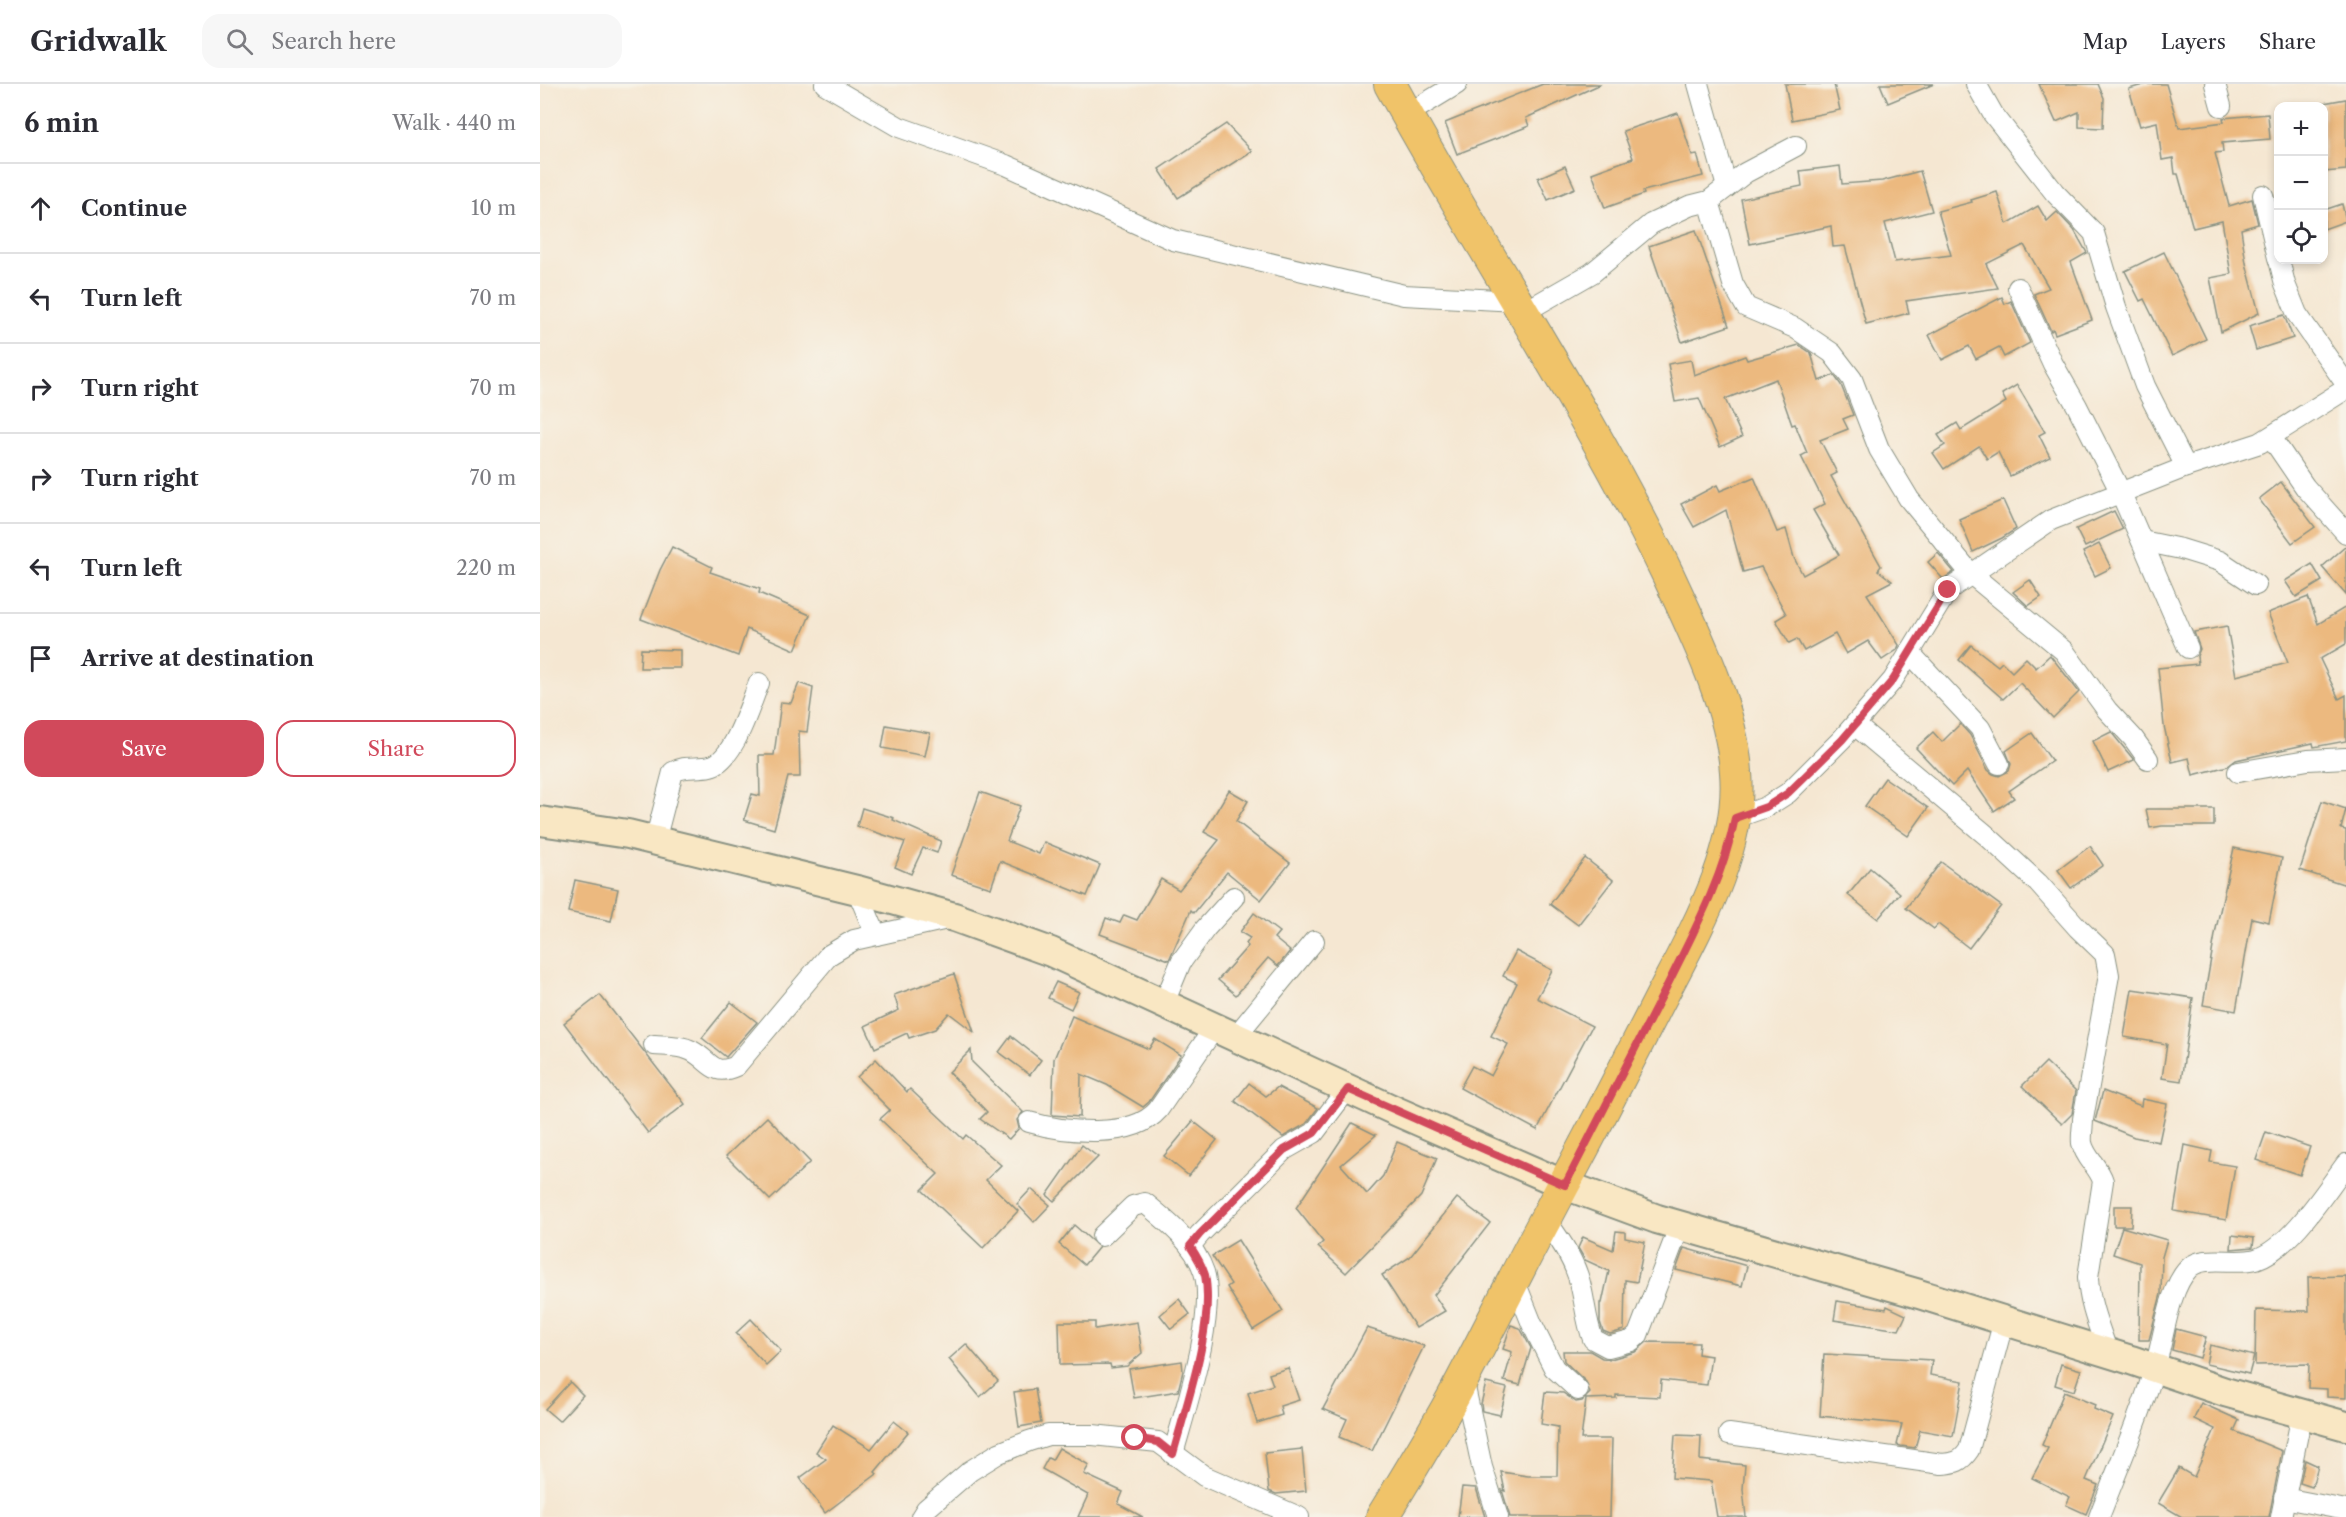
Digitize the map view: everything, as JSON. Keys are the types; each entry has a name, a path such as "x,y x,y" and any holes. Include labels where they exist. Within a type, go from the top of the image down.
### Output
{"main road":[{"path":"1382,1517 1463,1378 1565,1185 1692,935 1718,876 1731,836 1735,818 1737,772 1726,716 1684,609 1622,482 1520,306 1439,174 1390,84"},
{"path":"540,821 628,834 856,890 954,917 1051,952 1348,1089 1565,1185 1657,1219 2004,1320 2225,1392 2346,1426"}],"street":[{"path":"825,84 899,127 1006,165 1173,240 1404,295 1520,306 1592,273 1651,224 1689,206 1709,201 1745,173 1796,146"},
{"path":"1406,115 1457,84"},
{"path":"1698,84 1727,188"},
{"path":"1976,84 1993,114 2055,193 2094,233 2116,307 2145,386 2186,466"},
{"path":"2215,84 2221,106"},
{"path":"2263,195 2274,239"},
{"path":"1709,201 1733,284 1746,308 1795,328 1832,353 1852,379 1879,449 1909,499 1971,574 2064,651 2107,710 2133,738 2148,759"},
{"path":"2280,264 2285,284 2297,314 2346,384"},
{"path":"2018,288 2052,364 2120,491 2188,648"},
{"path":"1735,818 1766,807 1788,793 1855,725 1893,680 1948,590 2051,520 2186,466 2260,443 2346,389"},
{"path":"2271,437 2305,487 2346,533"},
{"path":"2142,541 2181,549 2220,561 2256,585"},
{"path":"1909,652 1980,728 1999,764"},
{"path":"654,841 673,772 679,768 711,766 727,755 759,683"},
{"path":"1855,725 1986,835 2038,883 2105,954 2109,975 2083,1119 2082,1144 2103,1181 2088,1277 2091,1306 2108,1353"},
{"path":"2238,772 2308,760 2346,758"},
{"path":"856,890 876,935"},
{"path":"1164,1003 1181,962 1205,929 1234,897"},
{"path":"654,1045 691,1050 714,1068 724,1071 736,1066 829,955 854,940 954,917"},
{"path":"1029,1122 1048,1128 1087,1132 1117,1129 1147,1120 1226,1031 1314,941"},
{"path":"1190,1246 1284,1150 1314,1133 1348,1089"},
{"path":"2099,1517 2155,1368 2173,1299 2183,1275 2191,1266 2200,1261 2255,1259 2266,1254 2304,1221 2346,1164"},
{"path":"1102,1236 1133,1206 1144,1203 1190,1246 1204,1274 1207,1291 1199,1357 1173,1454"},
{"path":"1545,1219 1565,1247 1578,1277 1587,1322 1593,1339 1608,1347 1631,1341 1638,1335 1680,1226"},
{"path":"1514,1279 1532,1324 1554,1368 1578,1390"},
{"path":"1729,1434 1942,1464 1956,1463 1964,1458 1969,1450 2004,1320"},
{"path":"1463,1378 1482,1467 1498,1517"},
{"path":"2302,1414 2283,1507 2346,1510"},
{"path":"921,1517 926,1509 970,1471 999,1454 1048,1435 1093,1435 1158,1442 1204,1476 1299,1517"}],"building":[{"path":"1543,84 1601,84 1526,118 1529,126 1457,154 1445,123"},
{"path":"1785,84 1834,84 1840,110 1792,120"},
{"path":"1880,84 1934,84 1888,103"},
{"path":"2039,84 2098,84 2104,98 2103,128 2079,127 2079,112 2056,122"},
{"path":"2146,84 2166,84 2179,128 2224,122 2223,118 2268,114 2270,139 2222,143 2223,152 2215,153 2229,206 2252,199 2258,224 2241,229 2246,263 2259,313 2221,332 2210,278 2231,274 2222,221 2193,228 2178,174 2175,174 2173,158 2162,160 2157,122 2140,126 2129,89"},
{"path":"2346,99 2346,170 2328,172 2328,102"},
{"path":"1678,113 1692,155 1697,154 1703,176 1643,191 1644,194 1605,208 1592,173 1633,158 1623,131"},
{"path":"1226,124 1252,151 1178,198 1159,169"},
{"path":"1565,166 1575,188 1548,200 1538,178"},
{"path":"1840,166 1842,184 1882,181 1920,171 1932,211 1885,223 1895,262 1951,255 1938,211 1972,202 1971,200 1997,192 2007,224 2038,206 2047,221 2057,212 2074,230 2087,253 2071,262 2092,320 2055,334 2053,329 2051,331 2034,294 2049,288 2024,245 1986,264 1998,288 1906,301 1909,313 1866,324 1845,246 1833,247 1831,226 1750,244 1741,199 1802,186 1800,171"},
{"path":"2342,204 2346,221 2328,228 2328,209"},
{"path":"1696,230 1729,326 1682,342 1649,246"},
{"path":"2164,252 2206,339 2172,356 2144,299 2140,301 2125,271"},
{"path":"2002,297 2005,304 2011,301 2030,343 2004,357 1999,347 1976,359 1969,346 1942,360 1929,335"},
{"path":"2284,315 2293,338 2256,350 2249,326"},
{"path":"1799,345 1811,353 1819,381 1834,375 1841,385 1853,415 1843,419 1848,429 1820,440 1837,473 1831,476 1881,566 1878,570 1892,581 1867,594 1899,645 1897,650 1882,660 1868,641 1846,654 1835,634 1804,651 1797,639 1789,643 1776,620 1786,614 1761,567 1743,572 1726,510 1694,527 1681,504 1717,485 1720,491 1754,477 1777,532 1786,529 1794,558 1803,575 1839,555 1813,510 1825,504 1801,456 1807,453 1795,424 1792,425 1776,379 1725,399 1742,437 1720,447 1699,398 1675,402 1668,364 1691,360 1694,375 1745,356 1747,360"},
{"path":"2017,385 2045,432 2039,435 2050,457 2010,476 1998,452 1987,459 1979,446 1944,469 1933,453 1945,445 1938,435 1957,423 1961,430 2006,402 2002,394"},
{"path":"2281,482 2315,527 2292,543 2259,499"},
{"path":"2003,500 2016,529 1973,552 1959,519"},
{"path":"2114,511 2123,529 2085,547 2076,529"},
{"path":"2099,544 2111,568 2095,576 2083,552"},
{"path":"2346,546 2346,595 2322,567"},
{"path":"672,547 712,567 710,572 760,589 759,593 810,615 795,650 747,629 738,656 641,619 660,570"},
{"path":"1938,553 1954,572 1943,579 1928,562"},
{"path":"2312,564 2322,581 2296,597 2285,581"},
{"path":"2030,580 2041,597 2028,606 2013,592"},
{"path":"2308,597 2318,624 2346,607 2346,644 2320,659 2339,699 2346,695 2346,741 2314,747 2313,743 2236,760 2228,766 2193,775 2189,758 2172,762 2164,726 2158,668 2198,664 2197,656 2200,649 2194,632 2227,626 2236,676 2288,663 2268,613"},
{"path":"1971,645 1998,666 2002,662 2012,672 2026,658 2036,668 2050,655 2079,692 2053,718 2020,683 2003,699 1959,660"},
{"path":"641,649 680,650 680,668 640,668"},
{"path":"799,683 813,688 807,732 799,731 800,777 788,777 774,829 744,820 752,794 760,796 759,755 774,755 781,702 791,703"},
{"path":"1960,724 1970,735 1988,770 1993,774 1999,776 2009,771 2011,764 2006,751 2032,733 2052,761 2009,791 2014,798 1994,811 1967,771 1952,786 1916,748 1933,732 1942,742"},
{"path":"886,725 930,733 925,756 882,748"},
{"path":"2111,732 2134,760 2108,772 2093,741"},
{"path":"1885,778 1928,808 1908,836 1865,806"},
{"path":"1229,790 1248,801 1236,821 1290,863 1261,900 1227,872 1194,913 1191,910 1169,960 1100,934 1106,918 1120,923 1124,915 1137,920 1161,879 1179,890 1219,840 1204,832"},
{"path":"980,792 1020,806 1007,841 1039,854 1044,842 1100,865 1087,896 1000,861 991,888 951,875"},
{"path":"2322,801 2346,809 2341,829 2346,830 2346,885 2300,870"},
{"path":"862,808 894,818 893,820 941,841 937,853 923,848 911,874 895,867 905,842 857,826"},
{"path":"2146,809 2214,809 2214,826 2150,828"},
{"path":"2090,846 2103,865 2071,888 2058,870"},
{"path":"2234,848 2282,858 2269,922 2252,918 2236,1011 2203,1005 2216,929"},
{"path":"1585,858 1613,880 1578,925 1550,904"},
{"path":"1941,862 2001,906 1969,948 1938,924 1934,929 1906,908"},
{"path":"1870,868 1900,893 1878,919 1848,895"},
{"path":"575,880 618,889 611,921 568,912"},
{"path":"1254,913 1279,932 1274,938 1290,951 1278,966 1268,958 1236,995 1218,980 1248,946 1246,944 1250,938 1240,932"},
{"path":"1516,951 1552,970 1537,998 1592,1026 1537,1130 1460,1088 1472,1066 1491,1076 1508,1044 1491,1036 1517,983 1503,976"},
{"path":"954,974 974,1032 949,1013 935,1029 909,1038 907,1033 875,1048 865,1026 899,1010 894,995"},
{"path":"1056,982 1079,992 1071,1009 1048,998"},
{"path":"2132,989 2193,998 2181,1081 2162,1078 2167,1044 2124,1037"},
{"path":"600,995 685,1104 648,1133 564,1023"},
{"path":"731,1002 757,1022 726,1057 702,1038"},
{"path":"1072,1016 1149,1049 1155,1039 1181,1055 1149,1102 1143,1107 1107,1085 1081,1074 1080,1117 1052,1115 1054,1059"},
{"path":"1011,1036 1041,1060 1030,1075 999,1052"},
{"path":"971,1050 972,1062 1023,1112 1017,1120 1019,1128 1009,1139 980,1119 987,1112 949,1072"},
{"path":"876,1059 907,1092 910,1089 963,1139 966,1135 1001,1165 986,1180 1018,1211 983,1248 922,1190 938,1174 880,1119 890,1110 857,1077"},
{"path":"2046,1062 2076,1091 2072,1114 2062,1124 2022,1086"},
{"path":"1249,1083 1266,1096 1278,1087 1318,1108 1306,1124 1283,1137 1235,1101"},
{"path":"2103,1091 2141,1106 2142,1099 2167,1104 2159,1142 2134,1137 2095,1121"},
{"path":"767,1117 810,1162 770,1200 726,1156"},
{"path":"1193,1121 1217,1140 1189,1176 1164,1156"},
{"path":"1352,1123 1376,1135 1341,1165 1367,1194 1383,1176 1397,1142 1437,1158 1421,1196 1346,1273 1318,1247 1323,1242 1296,1208"},
{"path":"2266,1132 2310,1147 2300,1175 2256,1160"},
{"path":"1082,1145 1098,1157 1054,1201 1047,1195"},
{"path":"2185,1145 2212,1151 2210,1162 2235,1166 2226,1220 2174,1211"},
{"path":"1031,1189 1050,1205 1034,1222 1017,1204"},
{"path":"1457,1198 1490,1223 1434,1295 1445,1311 1416,1328 1382,1275 1410,1257"},
{"path":"2114,1206 2132,1206 2131,1226 2114,1226"},
{"path":"1074,1225 1099,1247 1084,1265 1059,1244"},
{"path":"2122,1227 2167,1240 2162,1257 2161,1294 2149,1340 2139,1340 2140,1263 2113,1254"},
{"path":"1616,1231 1625,1232 1625,1238 1645,1242 1637,1282 1625,1280 1624,1330 1610,1334 1603,1331 1600,1322 1600,1303 1602,1303 1609,1271 1585,1260 1578,1248 1583,1237 1613,1250"},
{"path":"2232,1235 2254,1238 2253,1247 2231,1249"},
{"path":"1238,1240 1283,1311 1253,1330 1227,1287 1231,1284 1212,1256"},
{"path":"1684,1248 1747,1266 1742,1286 1676,1270"},
{"path":"2346,1276 2346,1398 2327,1397 2327,1389 2308,1388 2309,1364 2255,1365 2256,1310 2309,1311 2308,1277"},
{"path":"1179,1299 1190,1314 1171,1329 1160,1315"},
{"path":"1837,1301 1886,1309 1887,1306 1906,1315 1899,1330 1834,1320"},
{"path":"751,1319 781,1351 766,1365 736,1333"},
{"path":"1059,1322 1095,1322 1095,1329 1137,1322 1142,1353 1127,1366 1111,1368 1110,1364 1060,1365"},
{"path":"1511,1325 1520,1328 1531,1348 1520,1385 1504,1381 1512,1352 1503,1349"},
{"path":"1367,1328 1424,1346 1372,1451 1339,1437 1347,1419 1323,1409"},
{"path":"2176,1329 2206,1337 2200,1358 2172,1350"},
{"path":"1647,1342 1699,1343 1698,1354 1711,1356 1707,1385 1661,1380 1660,1397 1616,1395 1616,1398 1586,1399 1581,1439 1612,1439 1610,1517 1510,1517 1502,1490 1505,1491 1501,1472 1528,1476 1557,1476 1558,1427 1541,1424 1545,1392 1563,1393 1576,1402 1582,1401 1590,1393 1586,1382 1564,1361 1563,1351 1590,1351 1602,1358 1611,1359 1635,1352"},
{"path":"966,1344 998,1381 980,1397 949,1359"},
{"path":"2210,1345 2254,1356 2249,1374 2206,1364"},
{"path":"1824,1354 1932,1360 1930,1375 1963,1381 1953,1436 1920,1430 1915,1448 1901,1446 1897,1445 1902,1424 1820,1416"},
{"path":"1182,1361 1183,1371 1178,1391 1134,1398 1129,1369"},
{"path":"2061,1364 2081,1370 2074,1391 2055,1385"},
{"path":"1288,1368 1299,1400 1280,1406 1282,1415 1257,1423 1248,1393 1273,1385 1269,1374"},
{"path":"570,1382 583,1395 559,1421 545,1409"},
{"path":"1486,1383 1507,1388 1500,1415 1482,1411 1481,1404"},
{"path":"1035,1389 1041,1423 1019,1427 1014,1392"},
{"path":"2064,1392 2095,1405 2094,1409 2113,1417 2086,1480 2098,1485 2086,1514 2066,1505 2070,1497 2032,1478 2048,1448 2042,1445"},
{"path":"2201,1403 2239,1420 2234,1431 2282,1451 2269,1517 2182,1517 2158,1503 2179,1468 2194,1477 2215,1429 2194,1419"},
{"path":"894,1421 908,1432 875,1472 877,1474 825,1513 800,1478 826,1459 816,1452 833,1425 871,1449"},
{"path":"1675,1435 1701,1436 1700,1460 1745,1465 1743,1489 1746,1517 1717,1517 1711,1481 1672,1478"},
{"path":"1059,1448 1089,1465 1084,1474 1123,1492 1118,1504 1143,1517 1078,1517 1088,1495 1042,1469 1048,1458 1052,1460"},
{"path":"1302,1449 1306,1491 1276,1494 1269,1491 1265,1453"},
{"path":"2305,1460 2318,1466 2312,1487 2300,1483"},
{"path":"1462,1487 1476,1488 1485,1517 1458,1517"}],"route":[{"path":"1135,1438 1158,1442 1173,1454 1199,1357 1205,1318 1207,1291 1204,1274 1190,1246 1284,1150 1314,1133 1348,1089 1565,1185 1692,935 1718,876 1735,818 1766,807 1788,793 1842,740 1893,680 1948,590"}]}
